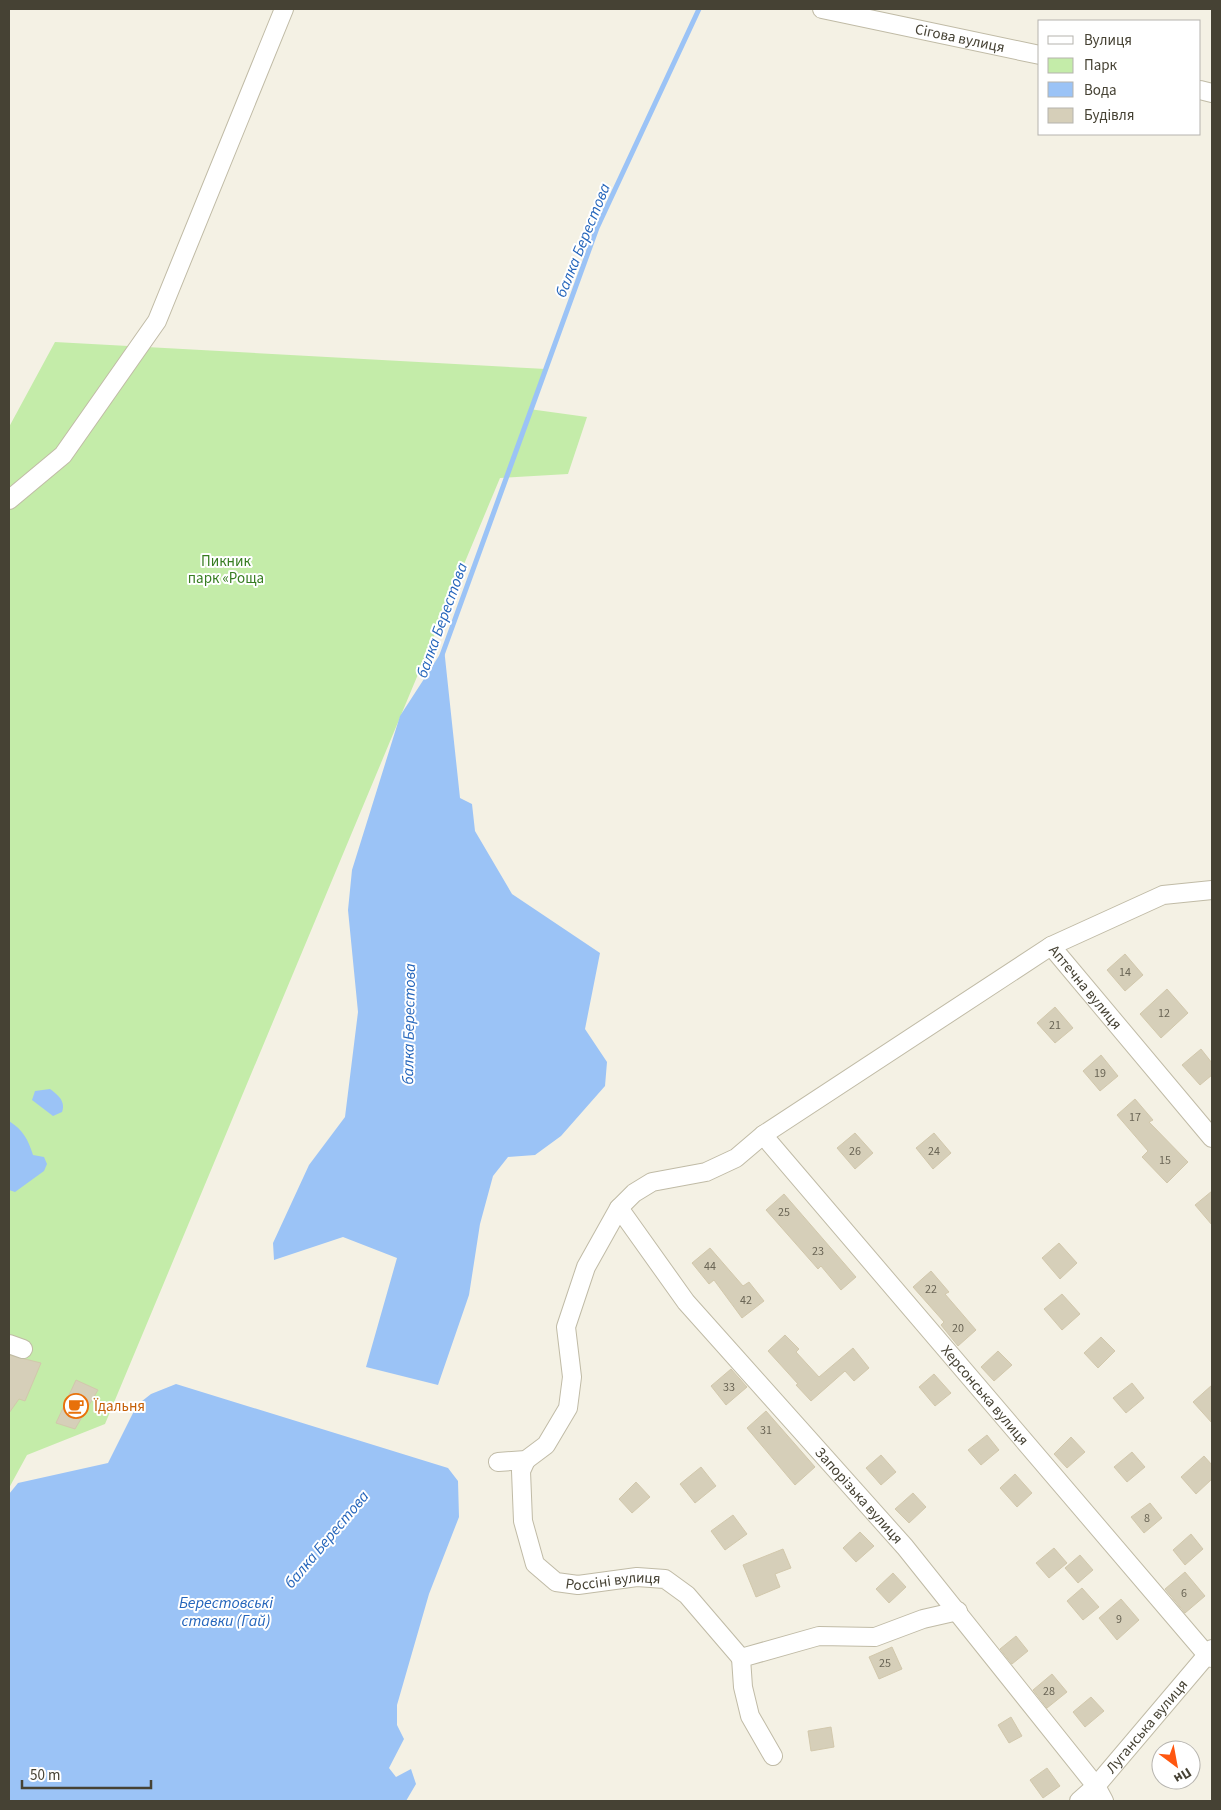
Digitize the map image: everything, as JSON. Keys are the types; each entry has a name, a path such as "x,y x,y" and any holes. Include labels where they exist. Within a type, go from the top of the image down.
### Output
{"street":[{"path":"9,500 63,454 157,321 284,9"},
{"name":"Сігова вулиця","path":"822,9 1038,55"},
{"name":"Аптечна вулиця","path":"1212,890 1164,895 1051,946 1212,1138"},
{"path":"498,1462 526,1460 546,1445 568,1408 572,1377 566,1327 586,1267 620,1208 634,1193 652,1182 706,1172 736,1158 763,1135 1051,946"},
{"name":"Херсонська вулиця","path":"763,1135 1210,1654"},
{"name":"Запорізька вулиця","path":"620,1208 686,1302 905,1547 958,1611 1100,1794"},
{"name":"Россіні вулиця","path":"526,1460 521,1471 523,1521 535,1564 556,1582 578,1585 637,1577 665,1579 687,1595 741,1658"},
{"path":"773,1756 750,1716 743,1687 741,1658 819,1636 875,1637 923,1619 958,1611"},
{"name":"Луганська вулиця","path":"1079,1801 1100,1794 1210,1654"}],"green space":[{"name":"Пикник парк «Роща","path":"55,342 546,369 529,409 587,417 568,474 500,478 105,1424 27,1455 9,1488 9,427"}],"water":[{"path":"444,648 460,798 472,804 475,831 512,894 600,953 585,1029 607,1062 605,1086 561,1136 535,1155 508,1157 493,1176 480,1224 469,1295 438,1385 366,1367 397,1258 343,1237 274,1260 273,1243 309,1165 345,1117 358,1012 348,910 352,870 400,716"},
{"path":"50,1089 58,1096 63,1105 62,1112 53,1116 32,1100 35,1091"},
{"path":"9,1121 24,1135 33,1155 44,1157 47,1164 44,1171 15,1192 9,1190"},
{"name":"Берестовські ставки (Гай)","path":"176,1384 448,1468 458,1481 459,1517 429,1594 397,1705 397,1725 404,1739 389,1768 396,1777 411,1769 416,1784 406,1801 9,1801 9,1494 18,1483 108,1463 137,1405 151,1394"}],"building":[{"path":"1125,954 1143,975 1125,991 1107,970"},
{"path":"1167,989 1188,1013 1161,1038 1140,1014"},
{"path":"1055,1007 1073,1028 1055,1043 1037,1023"},
{"path":"1201,1049 1212,1063 1212,1075 1200,1085 1182,1065"},
{"path":"1101,1055 1118,1076 1100,1091 1083,1071"},
{"path":"1135,1099 1153,1120 1149,1122 1188,1162 1167,1183 1142,1157 1148,1151 1117,1115"},
{"path":"855,1133 873,1153 855,1169 837,1148"},
{"path":"934,1133 951,1153 933,1169 916,1148"},
{"path":"1212,1191 1212,1225 1195,1205"},
{"path":"784,1194 856,1277 841,1290 821,1266 818,1269 766,1210"},
{"path":"1059,1243 1077,1263 1060,1279 1042,1258"},
{"path":"710,1248 743,1286 749,1282 764,1301 742,1318 714,1280 709,1284 692,1263"},
{"path":"931,1271 949,1292 945,1294 976,1330 958,1346 941,1325 944,1322 913,1287"},
{"path":"1062,1294 1080,1314 1062,1330 1044,1309"},
{"path":"785,1335 799,1349 796,1352 819,1377 853,1348 869,1368 854,1381 845,1371 811,1401 768,1351"},
{"path":"1101,1337 1115,1351 1098,1368 1084,1353"},
{"path":"998,1351 1012,1365 994,1381 981,1367"},
{"path":"9,1355 41,1363 25,1401 19,1399 9,1413"},
{"path":"731,1369 747,1387 726,1405 711,1386"},
{"path":"934,1374 951,1393 935,1406 919,1387"},
{"name":"Їдальня","path":"76,1380 98,1390 75,1429 56,1423"},
{"path":"1132,1383 1144,1398 1126,1413 1113,1398"},
{"path":"1212,1385 1212,1423 1193,1402"},
{"path":"766,1411 815,1467 795,1485 747,1428"},
{"path":"987,1435 999,1450 981,1465 968,1450"},
{"path":"1071,1437 1085,1452 1067,1468 1054,1454"},
{"path":"1132,1452 1145,1467 1127,1482 1114,1467"},
{"path":"881,1455 896,1472 881,1485 866,1468"},
{"path":"1204,1456 1212,1465 1212,1479 1196,1494 1181,1477"},
{"path":"701,1467 716,1486 695,1503 680,1484"},
{"path":"1015,1474 1032,1493 1017,1507 1000,1488"},
{"path":"636,1482 650,1497 632,1513 619,1499"},
{"path":"913,1493 926,1507 909,1523 895,1509"},
{"path":"1150,1503 1162,1518 1144,1533 1131,1517"},
{"path":"733,1515 747,1534 725,1550 711,1531"},
{"path":"860,1532 874,1546 856,1562 843,1548"},
{"path":"1191,1534 1203,1549 1185,1565 1173,1550"},
{"path":"1054,1548 1067,1563 1049,1578 1036,1563"},
{"path":"783,1549 791,1568 775,1574 780,1587 756,1597 743,1565"},
{"path":"1080,1555 1093,1570 1078,1583 1065,1568"},
{"path":"1185,1572 1205,1596 1185,1613 1165,1589"},
{"path":"893,1573 906,1587 889,1603 876,1589"},
{"path":"1082,1588 1099,1607 1083,1620 1067,1601"},
{"path":"1121,1599 1139,1620 1117,1640 1099,1618"},
{"path":"1016,1636 1028,1651 1012,1664 1000,1649"},
{"path":"892,1647 902,1669 879,1679 869,1657"},
{"path":"1052,1674 1067,1692 1047,1708 1033,1690"},
{"path":"1091,1697 1104,1711 1085,1727 1073,1712"},
{"path":"1011,1717 1022,1736 1009,1743 998,1725"},
{"path":"831,1727 834,1747 811,1751 808,1731"},
{"path":"1047,1768 1060,1786 1043,1798 1030,1780"}],"waterway":[{"name":"балка Берестова","path":"442,655 597,228 699,9"}],"place":[{"name":"Їдальня","path":"76,1406"}]}
